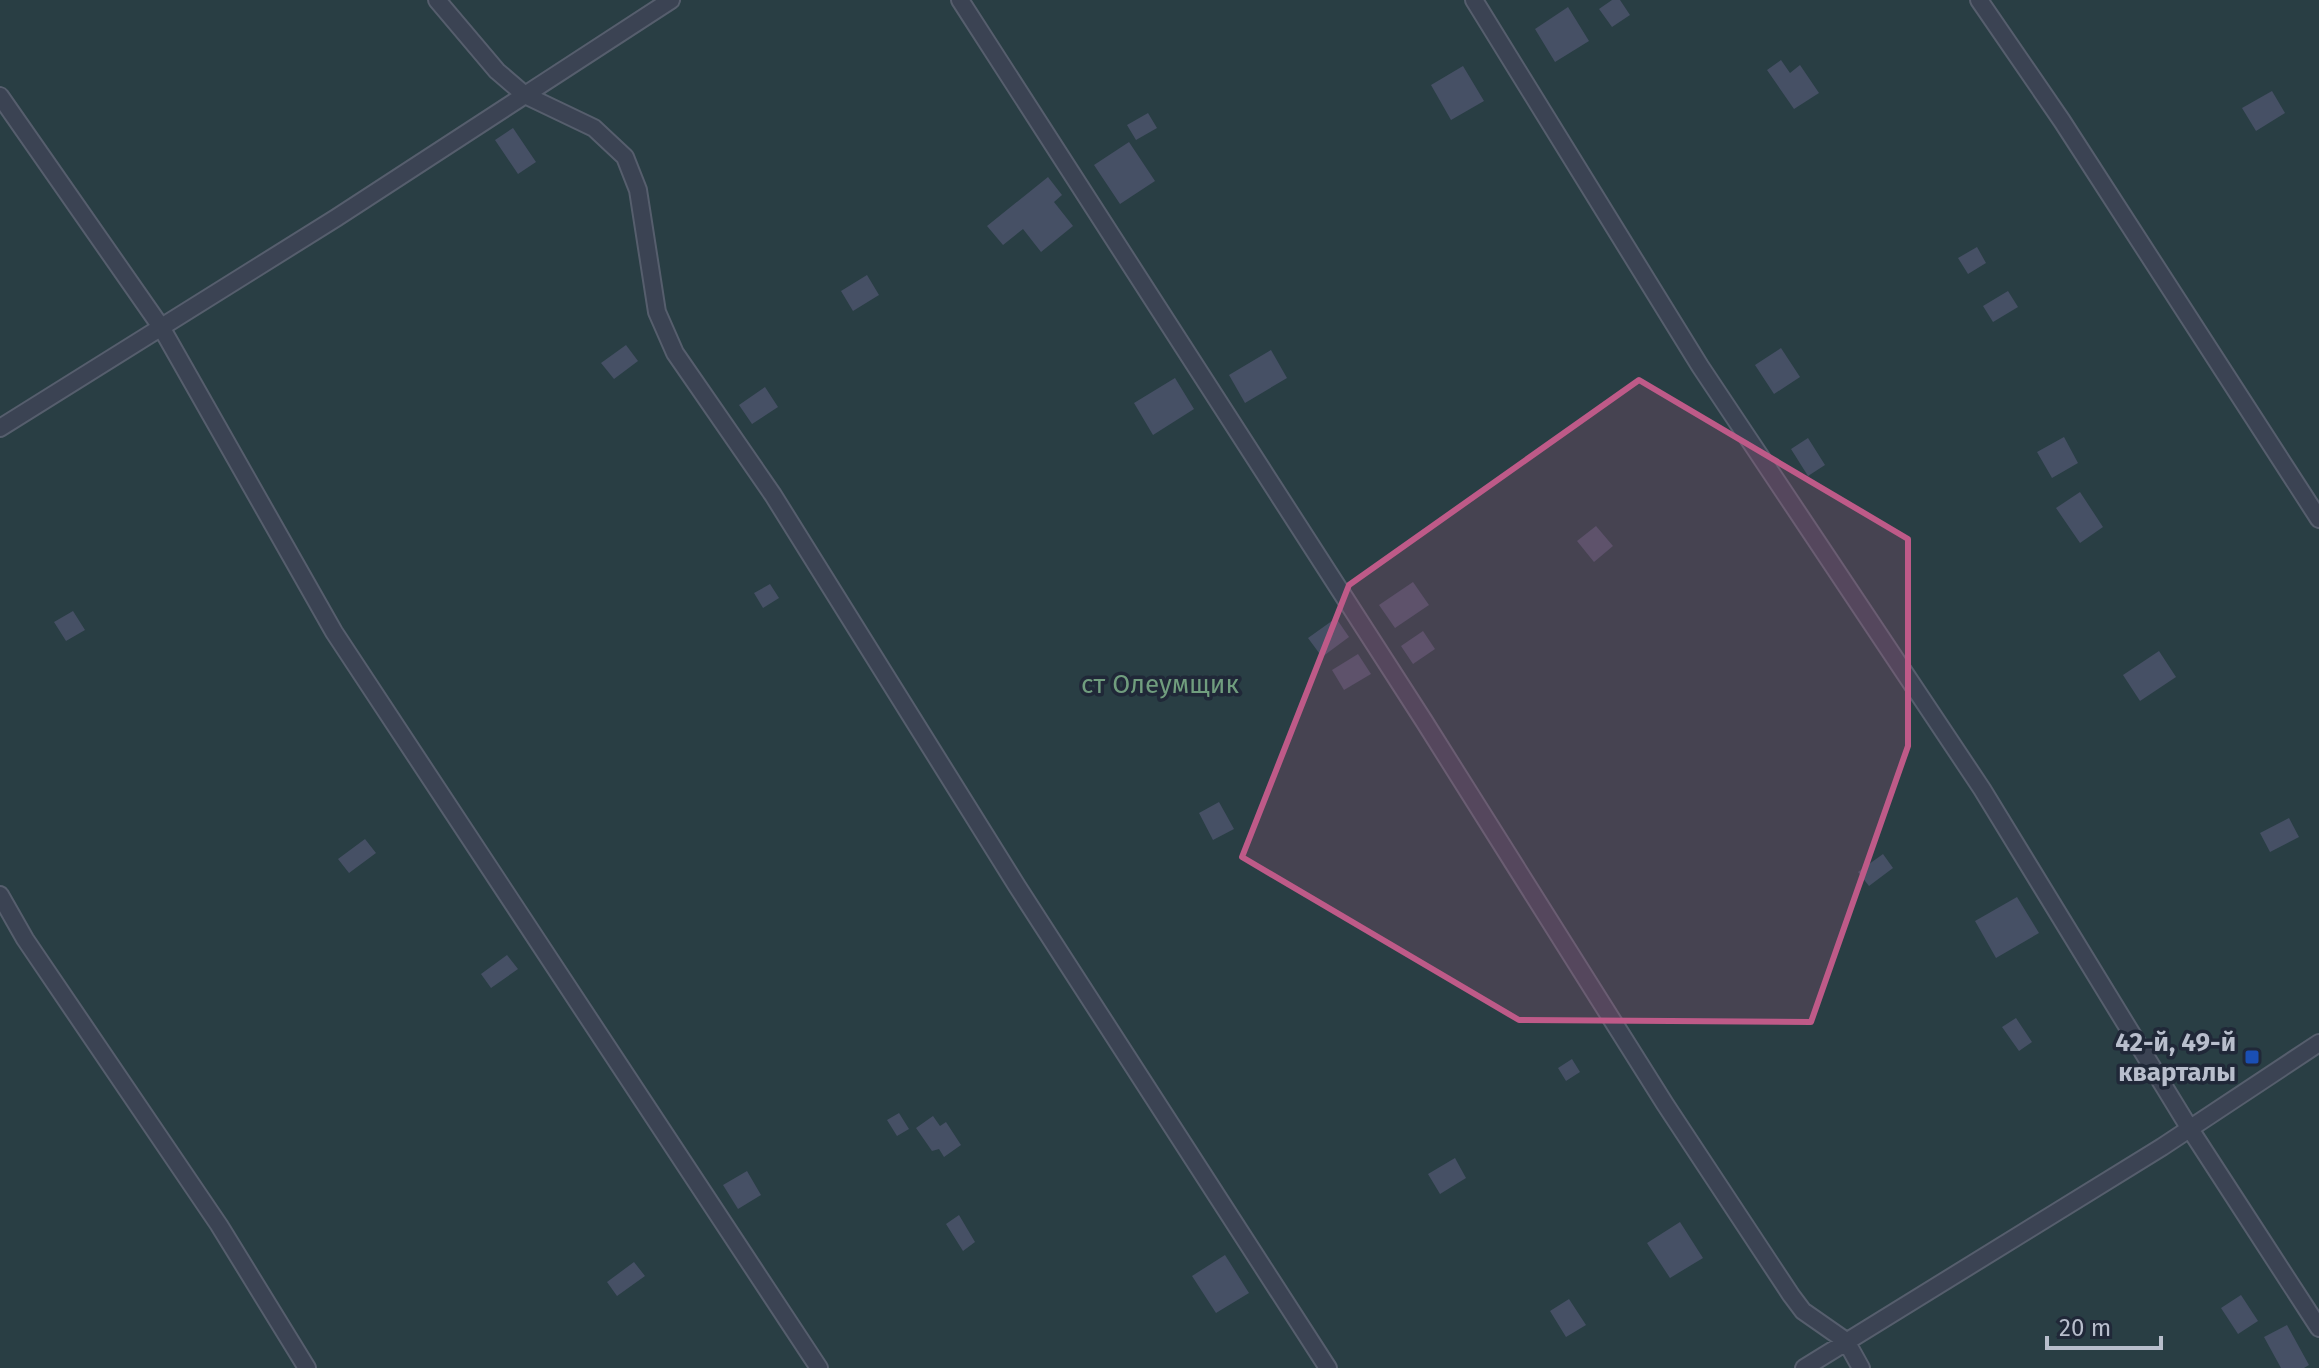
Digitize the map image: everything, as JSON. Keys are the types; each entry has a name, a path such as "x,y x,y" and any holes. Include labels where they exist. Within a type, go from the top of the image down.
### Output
{"lane":[{"path":"437,0 497,71 525,95 594,128 625,157 638,190 657,312 675,353 773,495 1017,886 1328,1368"},
{"path":"0,428 671,0"},
{"path":"960,0 1424,721 1665,1104 1803,1311 1846,1341 1861,1368"},
{"path":"1474,0 1700,366 1982,789 2190,1129 2319,1328"},
{"path":"1979,0 2062,121 2319,519"},
{"path":"0,96 161,327 334,632 819,1368"},
{"path":"0,895 25,939 219,1225 307,1368"},
{"path":"1804,1368 2190,1129 2319,1043"}],"highlighted area":[{"path":"1639,380 1908,539 1908,746 1811,1022 1519,1020 1242,857 1349,585"}],"green space":[{"name":"ст Олеумщик","path":"0,0 2319,0 2319,1368 0,1368"}],"building":[{"path":"1612,0 1620,0 1630,15 1612,27 1599,9"},
{"path":"1568,7 1589,41 1555,62 1535,29"},
{"path":"1781,60 1790,73 1800,65 1819,93 1794,109 1767,70"},
{"path":"1463,66 1484,101 1451,120 1431,85"},
{"path":"2272,91 2285,113 2256,131 2242,108"},
{"path":"1148,113 1157,128 1136,140 1127,125"},
{"path":"513,128 536,162 518,174 495,140"},
{"path":"1129,142 1155,181 1120,204 1094,165"},
{"path":"1048,177 1062,195 1054,202 1073,226 1041,252 1023,229 1003,245 987,226"},
{"path":"1977,247 1986,263 1968,274 1958,258"},
{"path":"867,275 879,295 853,311 841,291"},
{"path":"2008,291 2018,307 1993,322 1983,306"},
{"path":"626,345 638,361 614,379 601,363"},
{"path":"1781,348 1800,377 1774,394 1755,365"},
{"path":"1271,350 1287,378 1245,403 1229,375"},
{"path":"1175,378 1194,409 1153,435 1134,403"},
{"path":"765,387 778,407 752,424 739,405"},
{"path":"2064,437 2078,463 2052,478 2037,452"},
{"path":"1808,438 1825,465 1808,476 1791,449"},
{"path":"2080,492 2103,527 2080,543 2056,508"},
{"path":"1596,526 1613,546 1594,562 1577,541"},
{"path":"1413,582 1429,605 1395,628 1379,605"},
{"path":"770,584 779,598 763,608 754,593"},
{"path":"73,611 85,630 66,641 54,622"},
{"path":"1336,618 1349,637 1322,657 1308,638"},
{"path":"1423,631 1435,649 1413,664 1401,646"},
{"path":"2159,651 2176,677 2140,701 2123,675"},
{"path":"1358,654 1371,674 1344,690 1332,670"},
{"path":"1219,802 1234,829 1213,840 1199,813"},
{"path":"2289,818 2299,837 2270,852 2260,833"},
{"path":"365,839 376,853 349,873 338,859"},
{"path":"1883,854 1893,868 1869,886 1858,872"},
{"path":"2017,897 2039,933 1996,958 1975,921"},
{"path":"507,955 518,969 491,988 481,974"},
{"path":"2016,1018 2032,1042 2019,1051 2002,1027"},
{"path":"1572,1059 1580,1072 1566,1081 1558,1068"},
{"path":"899,1113 909,1129 897,1136 887,1120"},
{"path":"933,1116 940,1126 946,1122 961,1145 944,1157 939,1149 932,1151 916,1128"},
{"path":"1455,1158 1466,1178 1440,1194 1428,1174"},
{"path":"747,1171 761,1195 738,1209 723,1185"},
{"path":"959,1215 975,1242 963,1251 946,1224"},
{"path":"1680,1222 1703,1258 1670,1278 1647,1243"},
{"path":"1225,1255 1249,1293 1216,1313 1192,1276"},
{"path":"634,1262 645,1276 617,1296 607,1282"},
{"path":"2241,1295 2258,1321 2238,1334 2221,1308"},
{"path":"1569,1299 1586,1325 1566,1337 1550,1311"},
{"path":"2287,1325 2309,1365 2304,1368 2281,1368 2264,1337"}],"place":[{"name":"42-й, 49-й кварталы","path":"2252,1057"}]}
